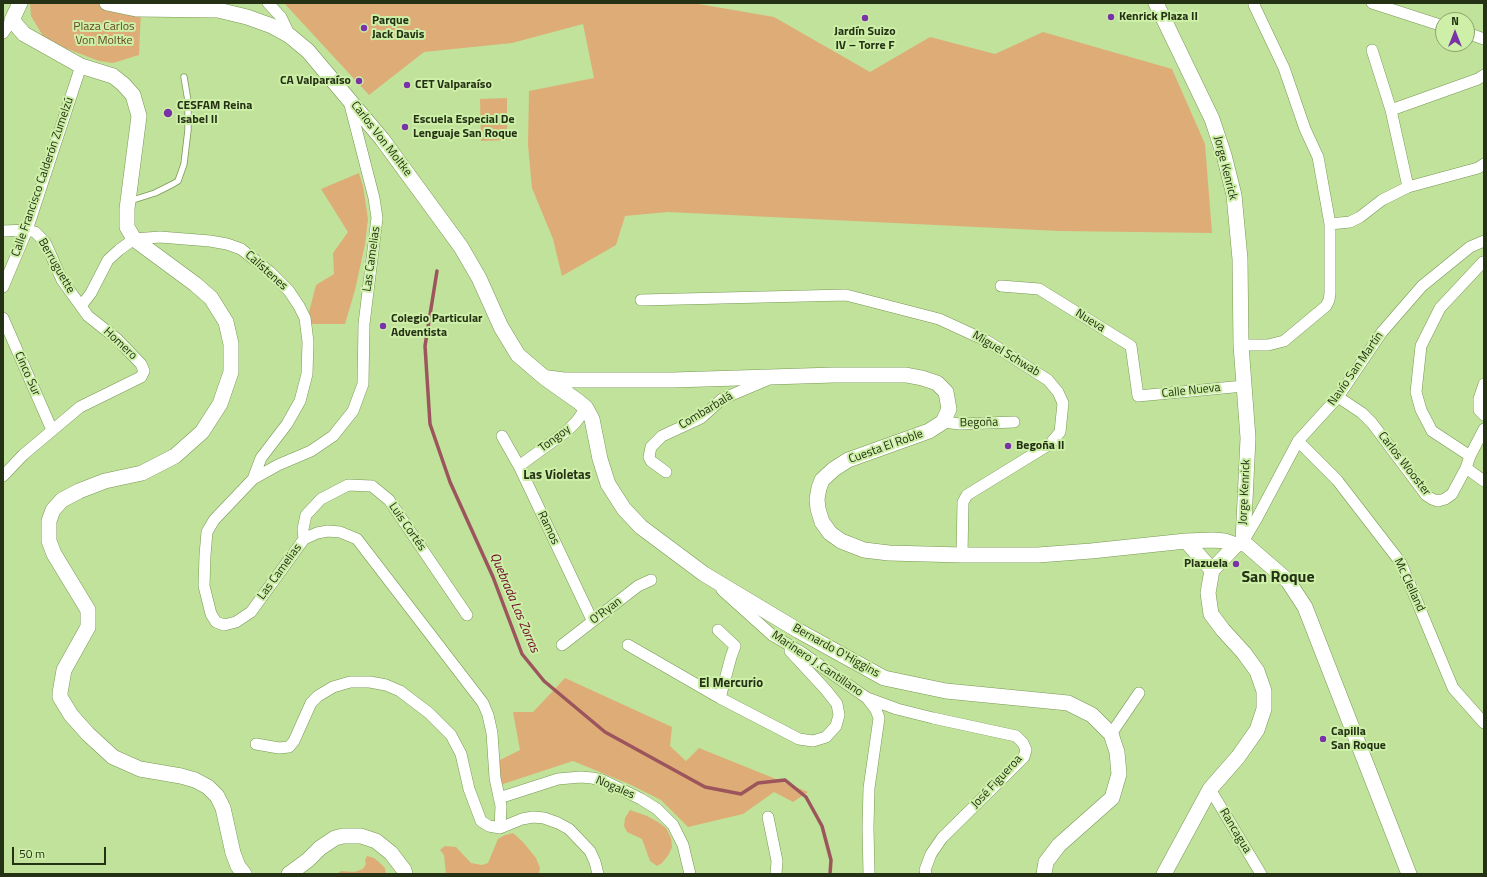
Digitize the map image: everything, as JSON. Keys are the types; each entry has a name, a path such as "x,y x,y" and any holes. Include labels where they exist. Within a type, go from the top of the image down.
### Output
{"main road":[{"path":"20,3 12,20 24,34 81,66 113,76 133,95 139,116 128,200 127,227 134,239 195,284 211,298 226,322 231,344 231,372 220,404 202,432 174,456 142,473 105,480 62,500 53,510 49,521 49,541 54,554 88,610 88,627 64,670 60,697 88,734 113,757 140,769 181,776 195,780 208,787 217,796 223,808 233,853 238,866 244,874"},
{"name":"Carlos Von Moltke","path":"107,3 136,9 218,10 247,17 272,26 290,36 308,51 382,139 461,248 479,278 494,311 518,355 545,378"},
{"name":"Jorge Kenrick","path":"1156,3 1212,119 1224,155 1234,195 1240,259 1242,345 1248,438 1239,544"},
{"path":"545,378 564,380 906,375 937,383 946,392 949,409 943,422"},
{"name":"Bernardo O'Higgins","path":"545,378 580,402 586,408 592,419 600,459 608,484 624,509 641,527 704,574 799,631 884,678 946,691 1068,703 1092,715 1111,734 1117,752 1119,774 1112,798 1059,845 1046,862 1044,874"},
{"name":"Cuesta El Roble","path":"943,422 930,431 848,460 834,469 822,480 817,499 818,509 822,522 830,533 841,541 864,550 889,553 962,555 1038,555 1186,541 1219,541 1239,544"},
{"path":"1186,541 1212,570"},
{"path":"1164,874 1210,789 1238,758 1257,730 1264,710 1264,691 1256,671 1244,653 1211,614 1208,593 1212,570 1239,544 1288,581 1305,607 1409,874"},
{"path":"289,874 308,860 320,848 335,838 361,836 376,841 392,853 405,874"}],"street":[{"path":"268,3 281,17 290,36"},
{"path":"1242,345 1268,345 1284,341 1326,306 1330,293 1330,224 1318,157 1305,129 1284,68 1254,5 1255,3"},
{"path":"1372,3 1435,23"},
{"path":"3,33 12,20"},
{"path":"1372,50 1391,110 1408,187"},
{"name":"Calle Francisco Calderón Zumelzú","path":"3,287 27,230 81,66"},
{"path":"1391,110 1478,79 1484,75"},
{"name":"Las Camelias","path":"348,97 356,134 374,198 377,218 364,324 363,384 354,411 333,436 311,451 278,464 254,479 214,520 207,532 204,586 211,614 216,622 224,625 236,622 251,612 304,539 317,533 328,532 340,532 358,539 483,703 492,733 493,756 500,806 500,828"},
{"path":"1330,224 1350,222 1360,217 1382,200 1408,187 1478,168 1484,164"},
{"name":"Berruguette","path":"3,231 27,230 35,232 45,242 62,280 81,306"},
{"name":"Calístenes","path":"134,239 160,238 210,241 227,244 241,249 270,272 289,291 305,318 308,342 307,374 300,401 287,424 261,458 254,479"},
{"path":"81,306 91,293 108,260 134,239"},
{"name":"Navío San Martín","path":"1239,544 1257,518 1298,441 1338,397 1382,332 1422,286 1470,247 1484,241"},
{"path":"1470,456 1432,432 1421,410 1416,392 1421,346 1440,308 1483,262"},
{"name":"Nueva","path":"1001,286 1038,289 1131,346 1138,396"},
{"name":"Miguel Schwab","path":"641,300 846,296 939,319 987,341 1048,380 1058,392 1063,403 1060,432 1050,444 968,495 963,502 962,555"},
{"name":"Homero","path":"3,476 23,455 80,407 141,377 144,371 141,364 117,339 88,316 81,306"},
{"name":"Cinco Sur","path":"3,318 52,430"},
{"name":"Combarbalá","path":"666,472 651,461 649,457 651,447 662,436 701,418 722,399 772,377"},
{"path":"1484,384 1479,399 1479,410 1484,415"},
{"name":"Calle Nueva","path":"1138,396 1244,386"},
{"name":"Carlos Wooster","path":"1338,397 1362,413 1372,423 1426,495 1438,501 1445,499 1452,494 1484,429"},
{"name":"Tongoy","path":"519,466 567,431 576,422 586,408"},
{"name":"Begoña","path":"943,422 960,424 1014,422"},
{"name":"Ramos","path":"502,436 519,466 592,620"},
{"name":"Mc Clelland","path":"1298,441 1336,480 1401,563 1453,688 1484,723"},
{"path":"1466,468 1484,481"},
{"name":"Luis Cortés","path":"304,539 303,529 306,515 321,499 348,485 372,486 389,500 467,616"},
{"name":"Marinero J .Cantillano","path":"704,574 772,635 801,652 867,698 876,710 878,718 869,788 869,874"},
{"name":"O'Ryan","path":"562,645 592,620 638,586 651,580"},
{"path":"718,630 736,646 731,657 720,698"},
{"path":"628,645 720,698 799,739 813,741 826,737 836,726 839,716 837,704 801,662 772,635"},
{"path":"256,744 279,748 289,747 294,741 311,703 318,696 333,687 350,682 370,682 386,685 400,691 429,713 451,735 461,754 469,789 481,821 489,826 500,828 522,819 533,817 544,818 558,823 569,829 590,851 598,874"},
{"path":"1111,734 1139,693"},
{"name":"José Figueroa","path":"867,698 897,709 1016,736 1023,743 1026,750 1024,757 942,838 931,854 925,870 926,874"},
{"name":"Nogales","path":"499,798 558,779 580,777 602,780 646,802 657,809 673,825 683,845 690,874"},
{"name":"Rancagua","path":"1210,789 1261,874"},
{"path":"768,817 777,861 776,874"}],"lane":[{"path":"128,200 155,193 174,184 178,180 184,164 188,130 188,101 184,77"}],"green space":[{"name":"Plaza Carlos Von Moltke","path":"30,3 98,3 113,8 141,9 139,55 113,63 99,61 65,48 43,36 31,16"},
{"path":"284,3 693,3 774,17 870,72 930,37 995,54 1043,32 1172,69 1205,144 1212,233 1059,231 668,212 625,216 616,245 562,276 553,239 532,188 528,145 529,91 594,78 583,24 512,43 424,52 369,95"},
{"path":"507,98 507,140 481,141 480,99"},
{"path":"359,173 363,186 368,219 365,244 355,290 345,324 310,324 309,312 316,285 334,274 333,253 348,232 321,189"},
{"path":"565,678 672,727 670,746 686,761 699,748 808,792 793,802 774,792 743,814 688,827 661,800 629,784 573,761 500,785 496,762 520,750 513,712 533,712"},
{"path":"630,810 658,822 666,828 671,838 672,847 669,854 662,863 657,866 650,861 642,839 627,832 624,826 625,818"},
{"path":"513,833 523,842 536,858 540,868 539,874 446,874 444,855 440,850 445,846 456,847 471,863 482,865 488,863 498,839"},
{"path":"367,856 374,858 380,863 385,868 386,874 337,874 341,871 354,872 363,869 366,864 365,860"}],"waterway":[{"name":"Quebrada Las Zorras","path":"437,271 425,346 430,424 450,482 493,577 522,654 544,681 605,732 705,787 741,794 758,783 785,780 806,797 822,826 831,860 830,874"}],"place":[{"name":"Kenrick Plaza II","path":"1111,17"},
{"name":"Jardín Suizo IV – Torre F","path":"865,18"},
{"name":"Parque Jack Davis","path":"364,28"},
{"name":"CA Valparaíso","path":"359,81"},
{"name":"CET Valparaíso","path":"407,85"},
{"name":"CESFAM Reina Isabel II","path":"168,113"},
{"name":"Escuela Especial De Lenguaje San Roque","path":"405,127"},
{"name":"Colegio Particular Adventista","path":"383,326"},
{"name":"Begoña II","path":"1008,446"},
{"name":"Plazuela","path":"1236,564"},
{"name":"Capilla San Roque","path":"1323,739"}],"district":[{"name":"Las Violetas","path":"557,476"},
{"name":"San Roque","path":"1278,578"},
{"name":"El Mercurio","path":"731,684"}]}
